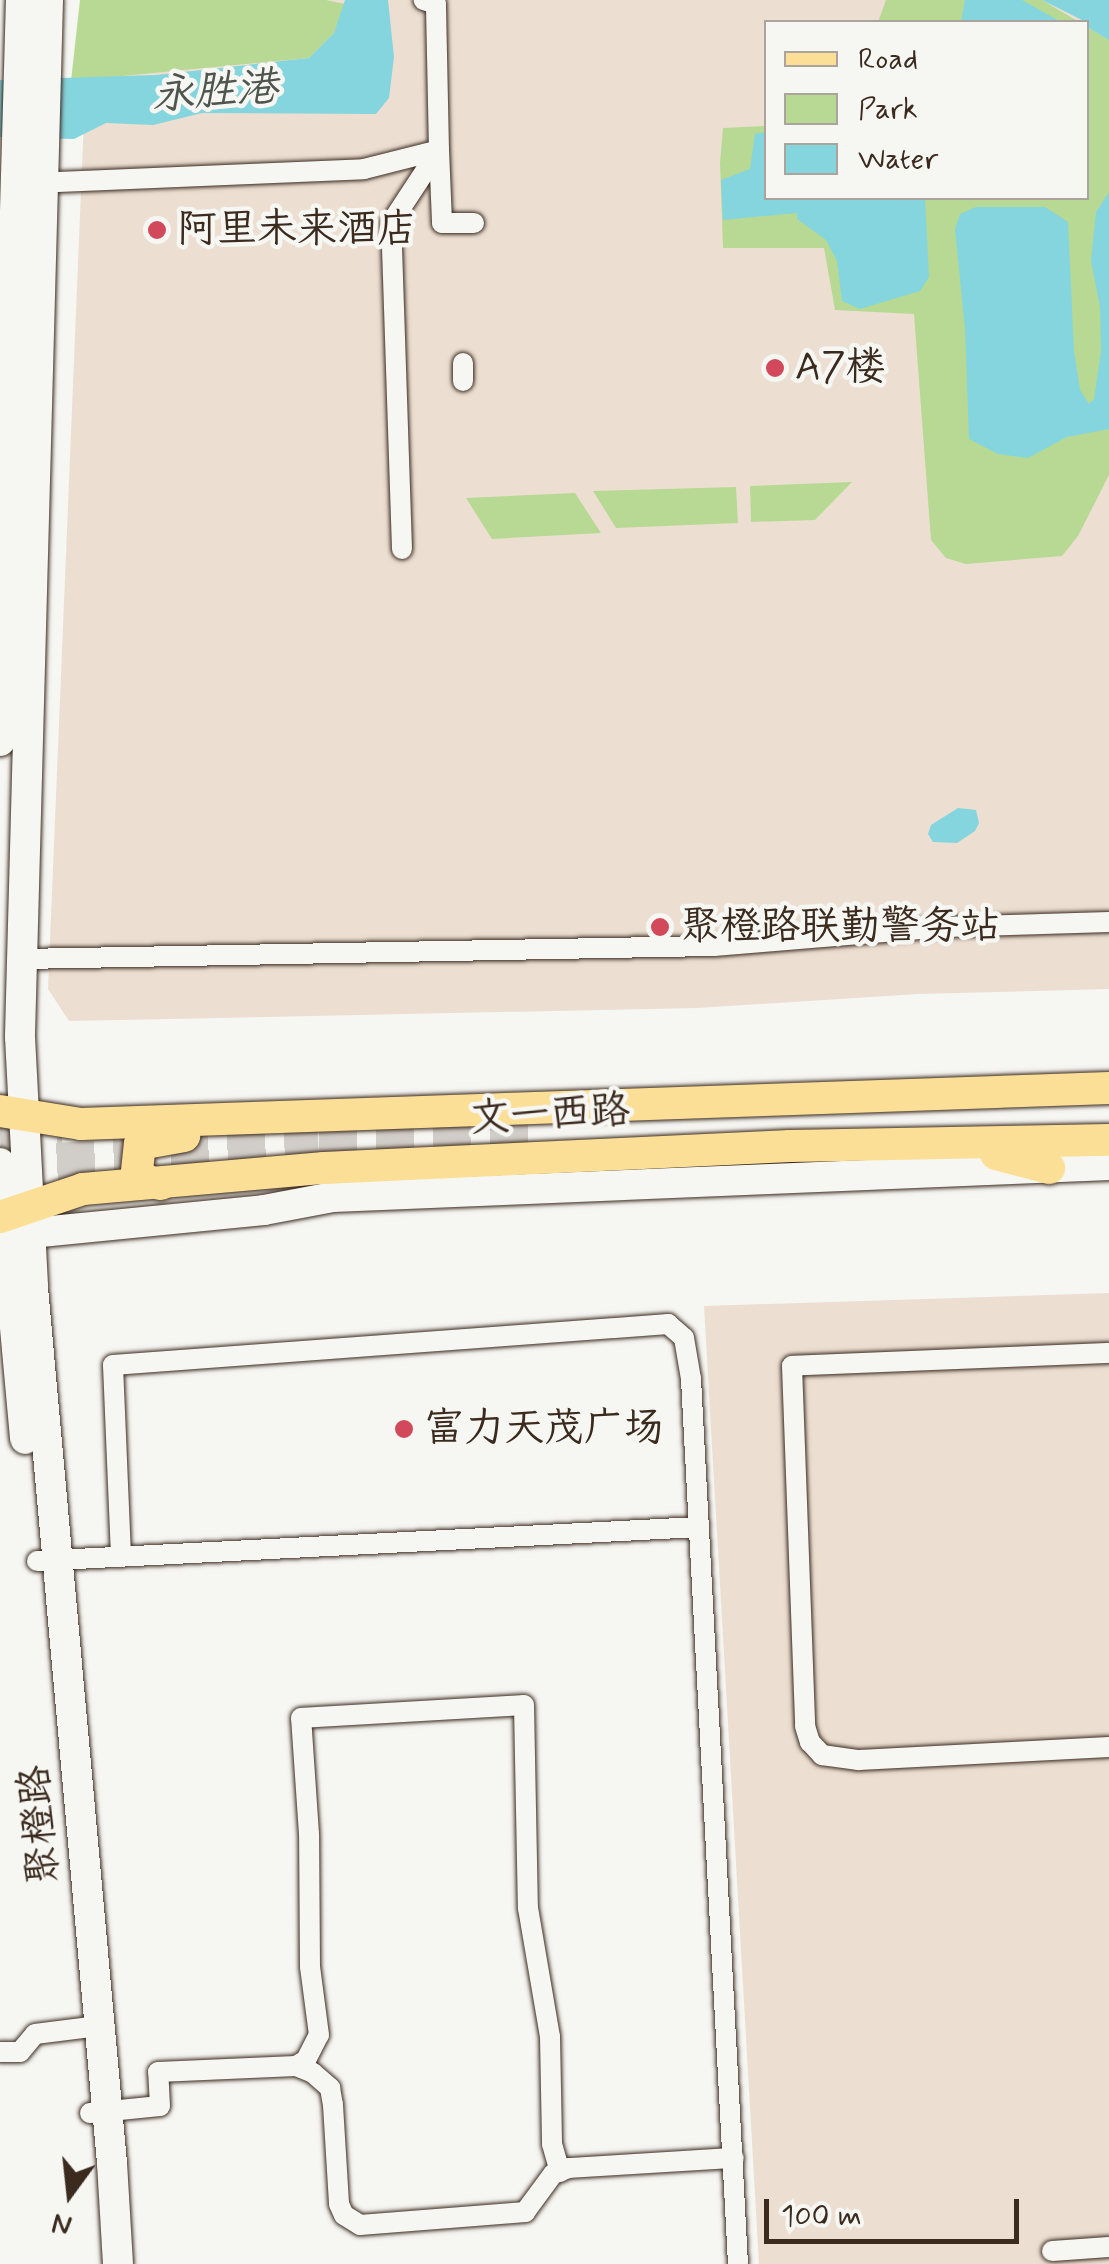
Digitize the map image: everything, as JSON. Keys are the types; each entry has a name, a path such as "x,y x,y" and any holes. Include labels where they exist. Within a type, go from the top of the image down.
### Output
{"main road":[{"name":"文一西路","path":"12,1113 81,1124 1109,1088"},
{"path":"161,1184 146,1182 136,1171 140,1144 151,1139 265,1132 336,1114"},
{"name":"文一西路","path":"12,1224 83,1189 363,1166 790,1146 1109,1140"},
{"path":"958,1144 1050,1168"}],"street":[{"name":"聚橙路","path":"21,0 30,183"},
{"name":"聚橙路","path":"0,741 12,597 30,183 48,0"},
{"path":"424,0 436,4 442,223 474,223"},
{"path":"30,183 364,169 439,150"},
{"path":"402,550 391,223 439,150"},
{"name":"聚橙路","path":"12,597 22,959 12,1113 12,1224"},
{"path":"22,959 714,946 944,927 1109,922"},
{"name":"聚橙路","path":"0,1163 12,1224 98,2112 118,2264"},
{"path":"12,1224 264,1210 333,1196 1109,1165"},
{"path":"120,1556 114,1365 668,1324 684,1338 691,1380 738,2264"},
{"path":"1109,1354 792,1366 805,1726 810,1742 822,1755 859,1760 1109,1747"},
{"path":"46,1560 699,1527"},
{"path":"296,2066 306,2060 318,2035 310,1967 309,1834 302,1718 524,1705 528,1908 550,2038 552,2144 560,2172"},
{"path":"0,2052 20,2052 36,2034 91,2026"},
{"path":"98,2112 160,2106 158,2072 296,2066 323,2078 330,2088 340,2204 344,2215 360,2225 525,2212 560,2172 569,2168 734,2158"},
{"name":"聚橙路","path":"98,2112 99,2264"},
{"path":"1052,2251 1109,2247"}],"shaded area":[{"path":"93,0 1109,0 1109,989 918,994 697,1008 69,1021 48,989 87,46"},
{"path":"1109,1293 1109,2264 759,2264 704,1306"}],"green space":[{"path":"80,0 326,0 345,4 334,33 309,58 71,81"},
{"path":"886,0 1042,0 1076,20 879,20"},
{"path":"1089,28 1109,40 1109,475 1078,536 1062,556 966,564 946,558 931,540 914,314 835,310 824,248 723,248 723,128 764,126 764,200 1089,200"},
{"path":"852,482 815,520 751,522 750,486"},
{"path":"736,487 738,523 616,528 593,491"},
{"path":"575,493 601,533 492,539 466,498"}],"water":[{"name":"永胜港","path":"345,0 388,0 394,57 389,98 376,114 202,113 153,125 106,123 74,139 0,137 0,80 156,75 309,58 334,33"},
{"path":"965,0 1022,0 1057,20 961,20"},
{"path":"1042,0 1109,0 1109,40 1089,28 1089,20"},
{"path":"764,132 764,200 925,200 929,277 920,291 860,309 842,301 837,261 826,240 797,219 797,213 723,220 721,180 750,169 755,134"},
{"path":"1109,192 1109,429 1067,437 1028,458 998,454 969,439 965,329 955,229 960,214 976,207 1045,207 1068,222 1074,351 1080,390 1089,404 1094,399 1101,351 1100,307 1091,261 1096,212"},
{"path":"958,808 976,810 979,823 975,831 957,843 933,842 928,834 931,825"}],"tunnel":[{"path":"0,1135 62,1133"},
{"path":"0,1165 319,1148 537,1143"}],"place":[{"name":"阿里未来酒店","path":"157,230"},
{"name":"A7楼","path":"775,368"},
{"name":"聚橙路联勤警务站","path":"660,927"},
{"name":"富力天茂广场","path":"404,1429"}]}
